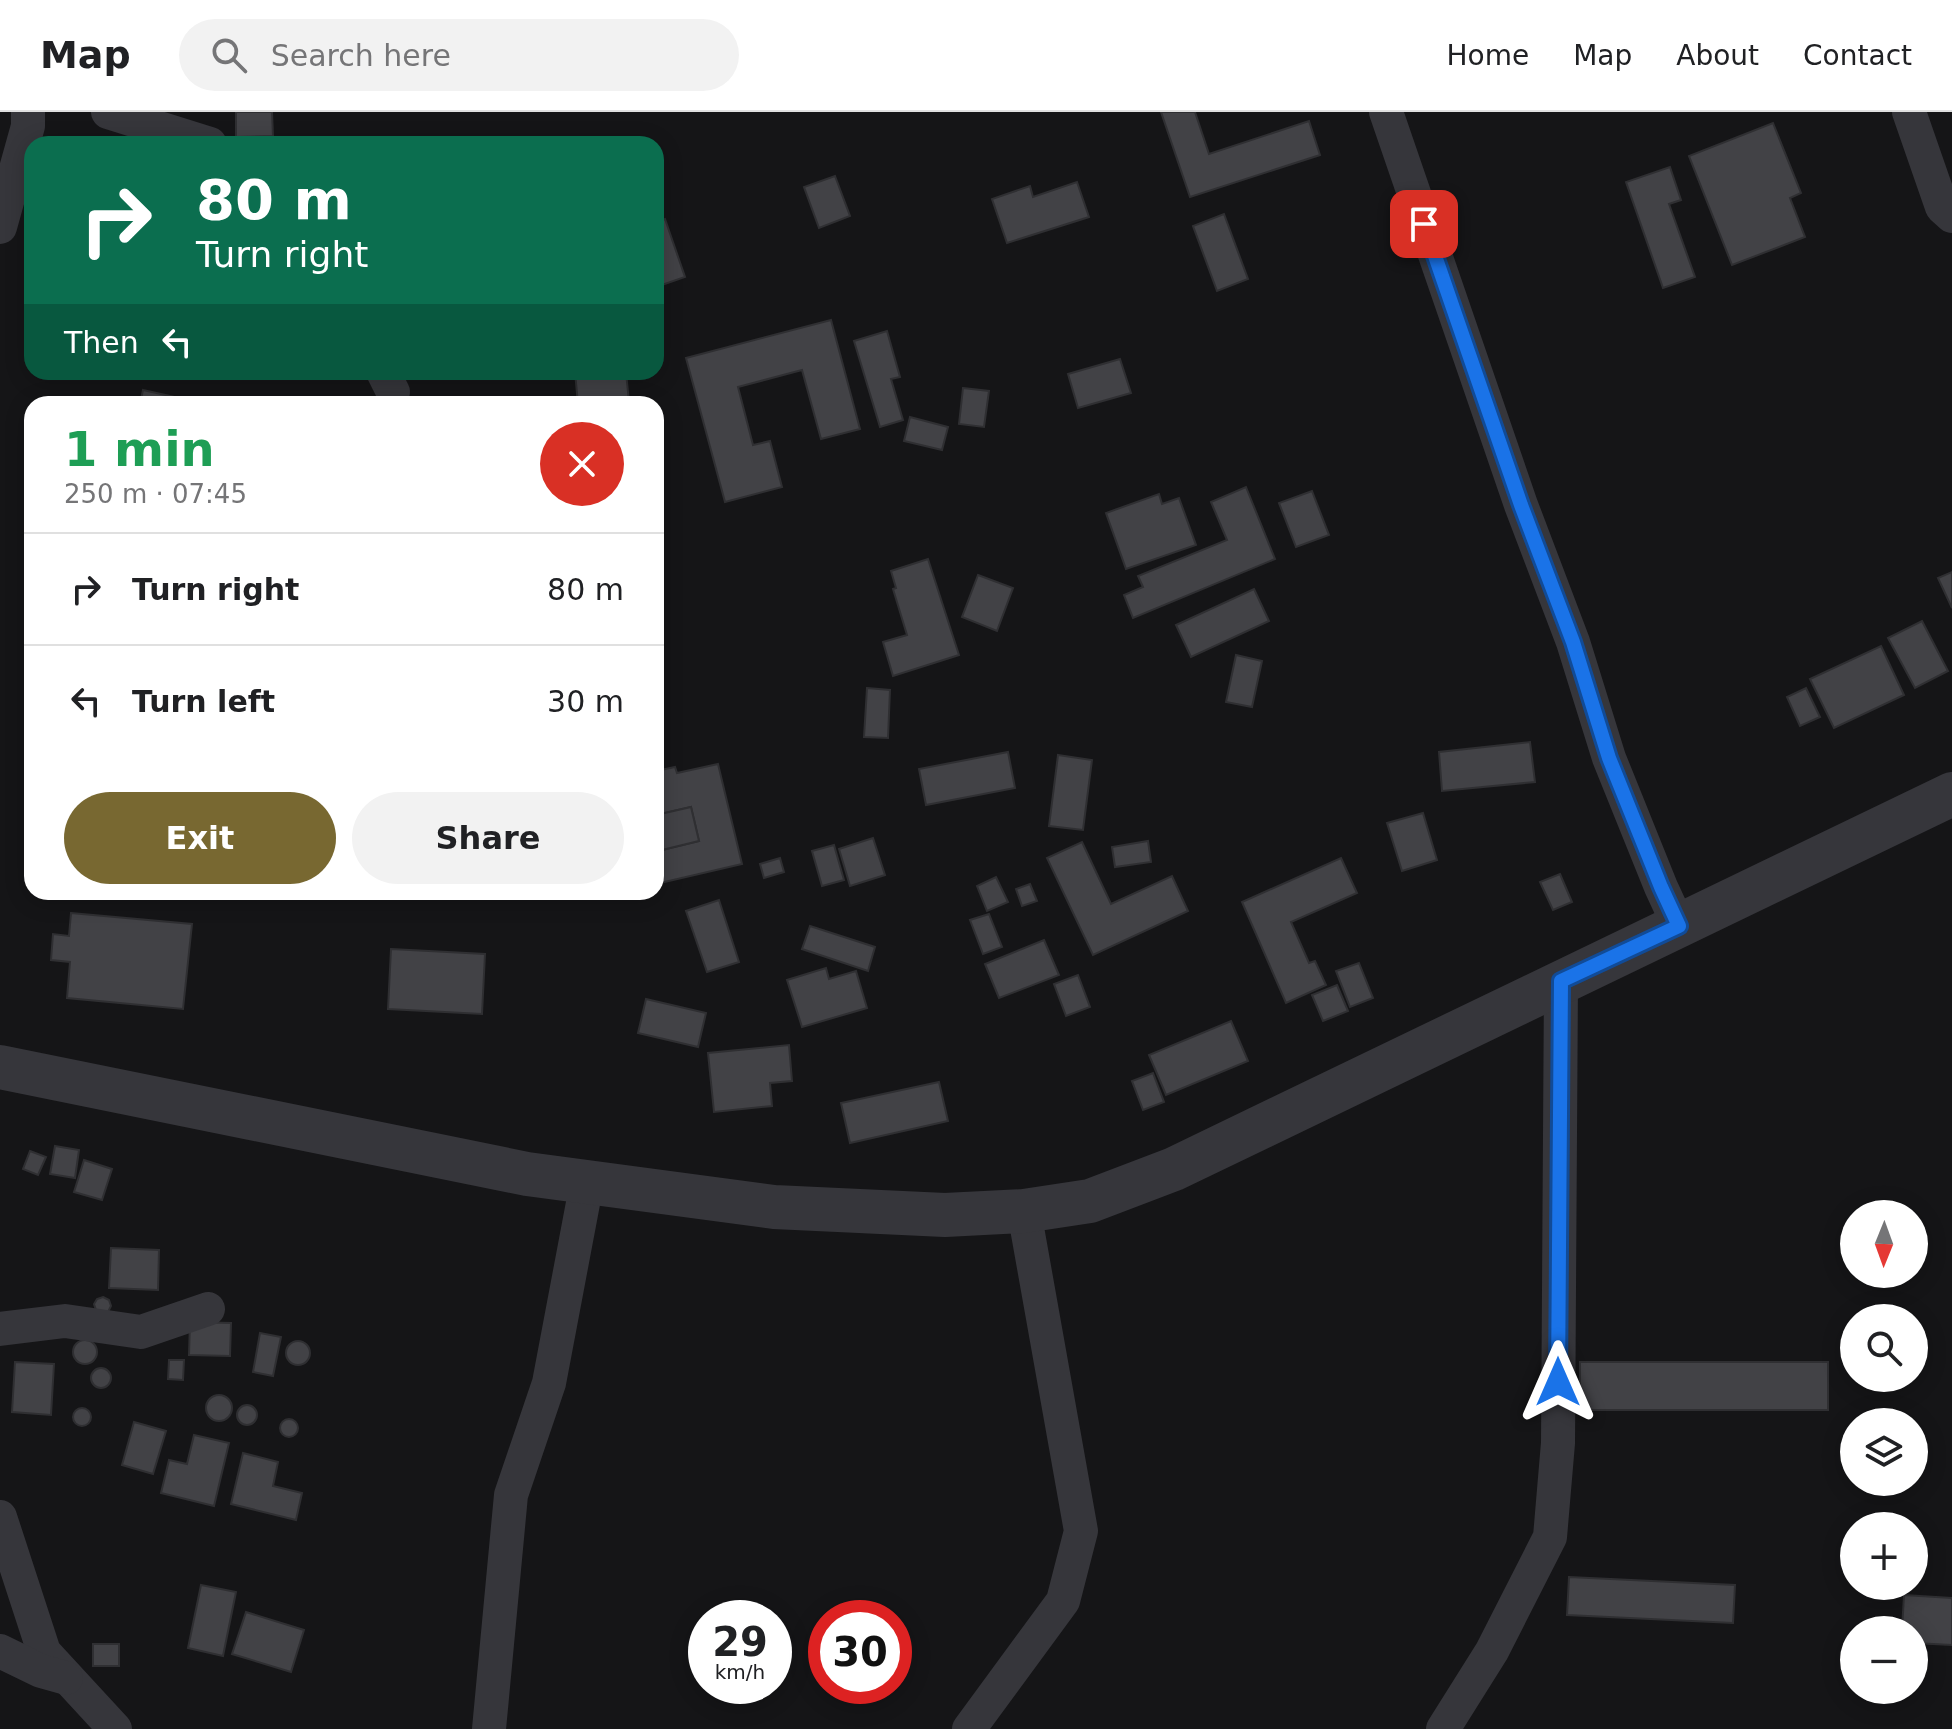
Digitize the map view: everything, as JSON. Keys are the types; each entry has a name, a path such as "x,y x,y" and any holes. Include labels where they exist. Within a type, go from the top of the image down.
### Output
{"street":[{"path":"25,136 28,112"},
{"path":"108,112 184,136"},
{"path":"1386,112 1521,505 1573,642 1609,758 1679,926"},
{"path":"1909,112 1942,207 1952,216"},
{"path":"0,227 24,140"},
{"path":"0,1067 527,1174 774,1207 945,1215 1024,1211 1090,1201 1174,1169 1952,794"},
{"path":"1443,1729 1492,1651 1550,1537 1558,1443 1561,981"},
{"path":"489,1729 511,1495 549,1383 587,1182"},
{"path":"969,1729 1063,1601 1081,1531 1024,1211"},
{"path":"0,1329 65,1321 141,1332 208,1309"},
{"path":"0,1517 44,1652 115,1729"},
{"path":"0,1651 41,1671 69,1679"}],"building":[{"path":"236,112 272,112 273,136 236,136"},
{"path":"1161,112 1195,112 1209,154 1309,121 1320,155 1190,197"},
{"path":"1773,123 1801,193 1790,198 1805,237 1732,265 1689,156"},
{"path":"1670,167 1681,200 1669,204 1695,277 1663,288 1626,182"},
{"path":"835,176 850,216 819,228 804,187"},
{"path":"1077,182 1089,217 1007,243 992,199 1030,186 1033,197"},
{"path":"1224,214 1248,279 1217,291 1193,226"},
{"path":"664,219 685,277 664,284"},
{"path":"831,320 860,429 821,439 802,370 738,387 753,445 770,441 782,487 725,502 686,358"},
{"path":"887,331 900,377 891,379 903,420 880,427 854,341"},
{"path":"1120,359 1131,393 1078,408 1068,374"},
{"path":"576,380 627,380 628,396 577,396"},
{"path":"963,388 989,391 984,427 959,424"},
{"path":"143,390 170,396 142,396"},
{"path":"910,417 948,427 942,450 904,441"},
{"path":"1246,487 1275,559 1133,618 1124,595 1143,587 1138,576 1227,540 1211,502"},
{"path":"1312,491 1329,535 1296,547 1279,503"},
{"path":"1159,494 1162,504 1179,498 1196,545 1126,569 1106,513"},
{"path":"928,559 959,655 893,676 883,642 907,635 893,589 896,588 891,571"},
{"path":"1952,572 1952,608 1938,578"},
{"path":"978,575 1013,588 997,631 962,617"},
{"path":"1254,589 1269,621 1191,657 1176,625"},
{"path":"1922,621 1948,671 1915,688 1888,638"},
{"path":"1881,646 1904,695 1834,728 1810,679"},
{"path":"1236,655 1262,661 1252,707 1226,702"},
{"path":"867,688 890,690 888,738 864,737"},
{"path":"1806,688 1820,717 1800,726 1787,697"},
{"path":"1530,742 1535,782 1442,791 1439,752"},
{"path":"1008,752 1015,788 926,805 919,769"},
{"path":"1058,755 1092,760 1083,830 1049,826"},
{"path":"718,764 742,864 664,882 664,850 699,841 691,807 664,813 664,769 675,767 677,773"},
{"path":"691,807 699,841 664,850 664,813"},
{"path":"1423,813 1437,860 1402,871 1387,823"},
{"path":"873,838 885,875 850,886 839,849"},
{"path":"1148,841 1151,862 1115,867 1112,847"},
{"path":"1082,842 1111,904 1172,876 1188,911 1093,955 1047,858"},
{"path":"834,845 844,880 822,886 812,851"},
{"path":"780,858 784,872 764,878 760,864"},
{"path":"1341,858 1357,893 1291,922 1309,963 1315,961 1326,985 1286,1003 1242,902"},
{"path":"1560,874 1572,902 1553,910 1540,882"},
{"path":"996,877 1008,902 987,911 977,886"},
{"path":"1030,884 1037,901 1022,906 1016,889"},
{"path":"719,900 739,962 707,972 686,911"},
{"path":"71,913 192,924 183,1009 67,998 70,962 51,960 53,934 69,936"},
{"path":"989,914 1002,947 983,954 970,920"},
{"path":"810,926 875,947 868,971 802,949"},
{"path":"1044,940 1059,975 999,998 985,964"},
{"path":"391,949 485,954 482,1014 388,1009"},
{"path":"1359,963 1373,998 1350,1007 1336,971"},
{"path":"826,968 829,979 856,971 867,1008 802,1027 787,980"},
{"path":"1078,975 1090,1007 1066,1016 1054,984"},
{"path":"1337,985 1348,1011 1323,1021 1312,995"},
{"path":"646,999 706,1013 698,1047 638,1033"},
{"path":"1231,1021 1248,1061 1166,1095 1149,1055"},
{"path":"789,1045 792,1081 770,1083 772,1106 714,1112 708,1053"},
{"path":"1153,1073 1164,1102 1143,1110 1132,1081"},
{"path":"939,1082 948,1121 850,1143 841,1103"},
{"path":"55,1146 79,1150 75,1178 50,1174"},
{"path":"30,1151 46,1157 38,1175 23,1169"},
{"path":"84,1160 112,1169 102,1200 74,1192"},
{"path":"111,1248 159,1250 158,1290 109,1288"},
{"path":"103,1297 109,1300 111,1306 108,1312 96,1310 94,1304"},
{"path":"190,1322 231,1323 230,1356 189,1355"},
{"path":"260,1333 281,1337 273,1376 253,1372"},
{"path":"85,1340 94,1343 97,1352 94,1361 85,1364 76,1361 73,1352 76,1343"},
{"path":"298,1341 307,1344 310,1353 307,1362 298,1365 289,1362 286,1353 289,1344"},
{"path":"169,1360 184,1360 183,1380 168,1379"},
{"path":"15,1362 54,1364 51,1415 12,1412"},
{"path":"1580,1362 1828,1362 1828,1410 1580,1410"},
{"path":"101,1368 108,1371 111,1378 108,1385 101,1388 94,1385 91,1378 94,1371"},
{"path":"219,1395 228,1399 232,1408 228,1417 219,1421 210,1417 206,1408 210,1399"},
{"path":"243,1405 251,1405 257,1415 251,1425 243,1425 237,1419 237,1411"},
{"path":"82,1408 91,1417 82,1426 73,1417"},
{"path":"289,1419 298,1428 289,1437 280,1428"},
{"path":"134,1422 166,1431 153,1474 122,1465"},
{"path":"194,1435 229,1443 214,1506 161,1493 169,1460 187,1464"},
{"path":"243,1453 278,1462 273,1486 302,1493 296,1520 231,1504"},
{"path":"1569,1577 1735,1585 1733,1623 1567,1615"},
{"path":"201,1585 236,1592 223,1656 188,1648"},
{"path":"1928,1596 1952,1598 1952,1645 1928,1644 1928,1616 1903,1616 1904,1600 1928,1600"},
{"path":"246,1612 304,1630 291,1672 232,1654"},
{"path":"93,1644 119,1644 119,1666 93,1666"}],"route":[{"path":"1424,224 1521,505 1573,642 1609,758 1679,926 1561,981 1558,1382"}]}
